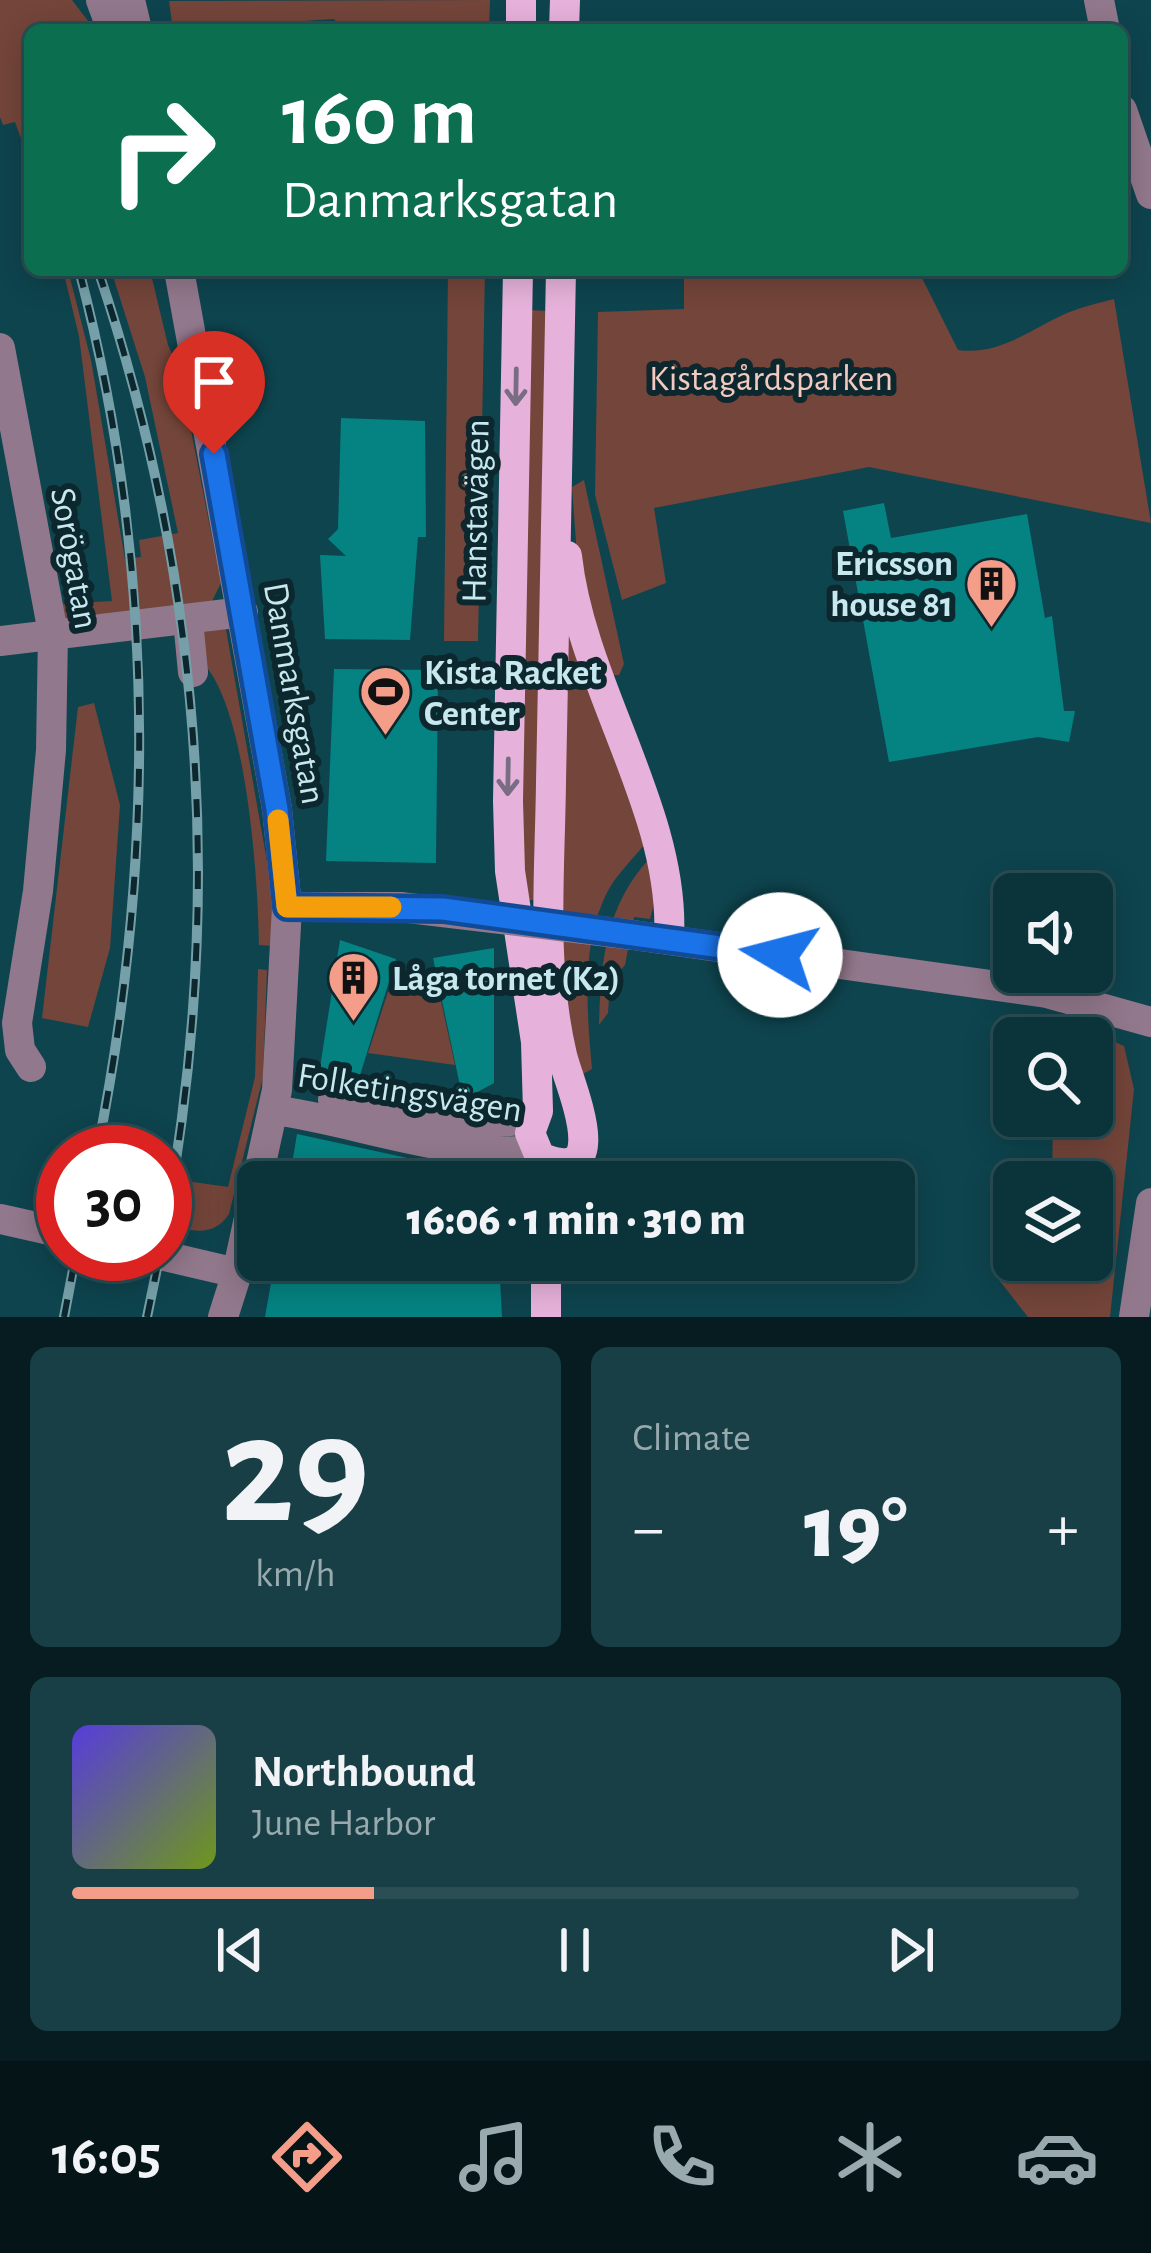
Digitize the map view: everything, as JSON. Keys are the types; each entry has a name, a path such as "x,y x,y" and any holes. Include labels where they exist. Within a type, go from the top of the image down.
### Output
{"main road":[{"path":"517,284 561,285 549,915 561,1052 584,1117 586,1139 576,1161"},
{"name":"Hanstavägen","path":"517,284 509,848 536,1042 536,1115 530,1132 538,1161"},
{"path":"560,490 570,585 667,872 669,938"},
{"path":"536,1115 556,1105 578,1110"},
{"path":"545,1281 546,1317"},
{"path":"561,1281 561,1317"}],"street":[{"path":"1128,127 1151,194"},
{"name":"Danmarksgatan","path":"180,276 277,809 287,907 276,1100 262,1161"},
{"name":"Sorögatan","path":"0,348 53,633 49,773 17,1023 20,1050 31,1067"},
{"path":"0,641 243,612"},
{"path":"188,620 193,672"},
{"path":"287,907 400,907 669,938 1047,993 1151,1022"},
{"name":"Folketingsvägen","path":"276,1100 464,1122 504,1124 536,1115"},
{"name":"Folketingsvägen","path":"276,1100 533,1161"},
{"path":"1135,1317 1151,1203"},
{"path":"0,1219 36,1227"},
{"path":"192,1262 237,1273"},
{"name":"Danmarksgatan","path":"223,1317 237,1273"},
{"name":"Danmarksgatan","path":"234,1317 237,1273"}],"green space":[{"path":"0,0 72,0 90,24 24,24 24,147 15,122 3,125"},
{"path":"490,0 489,24 341,24 333,19 172,24 169,1"},
{"path":"64,276 70,276 91,360 125,559 141,557 139,540 178,533 145,377 113,276 151,276 168,345 179,369 221,583 212,601 65,620 56,604 112,601 79,336"},
{"path":"448,276 485,276 478,641 444,641"},
{"name":"Kistagårdsparken","path":"684,276 921,276 958,350 973,351 1001,345 1067,313 1114,299 1151,523 869,467 654,508 666,583 622,600 595,495 598,312 684,309"},
{"path":"528,310 551,311 541,900 525,900 518,828"},
{"path":"584,480 624,664 619,675 610,675 579,583 572,487"},
{"path":"563,606 645,844 609,889 593,931 588,978 592,1069 581,1075 560,973"},
{"path":"225,624 271,884 274,946 259,945 252,837 239,751 215,680 199,659 198,627"},
{"path":"94,703 120,805 110,948 88,1027 42,1018 78,707"},
{"path":"649,859 656,896 650,919 634,917 625,965 610,982 608,1013 599,1025 604,957 614,916"},
{"path":"258,969 267,970 263,1077 242,1161 237,1161 229,1214 216,1227 192,1230 192,1182 228,1187 255,1077"},
{"path":"388,992 439,992 455,1065 368,1053"},
{"path":"1113,1041 1124,1046 1134,1089 1110,1317 1028,1317 1000,1281 1113,1281 1113,1161 1052,1161 1053,1137 1113,1137"}],"building":[{"path":"341,418 425,421 426,537 418,537 410,640 325,639 320,555 346,556 328,539 338,529"},
{"name":"Ericsson house 81","path":"884,503 891,538 1027,514 1045,618 1052,616 1064,711 1075,711 1069,742 1038,737 889,762 843,511"},
{"name":"Kista Racket Center","path":"334,669 438,670 436,863 326,861"},
{"name":"Låga tornet (K2)","path":"340,940 396,959 357,1085 318,1080"},
{"path":"494,948 494,1083 463,1100 433,958"},
{"path":"297,1134 421,1161 292,1161"},
{"path":"271,1281 500,1281 502,1317 265,1317"}],"railway":[{"path":"80,276 123,490 139,710 130,931 102,1125"},
{"path":"100,276 161,505 181,624 193,744 198,863 195,984 181,1125"},
{"path":"64,1317 71,1281"},
{"path":"147,1317 154,1281"}],"slow traffic":[{"path":"278,820 287,907 391,907"}],"place":[{"name":"Ericsson house 81","path":"992,629"},
{"name":"Kista Racket Center","path":"385,738"},
{"name":"Låga tornet (K2)","path":"353,1023"}],"route":[{"path":"214,454 277,809 287,907 443,909 780,955"}]}
